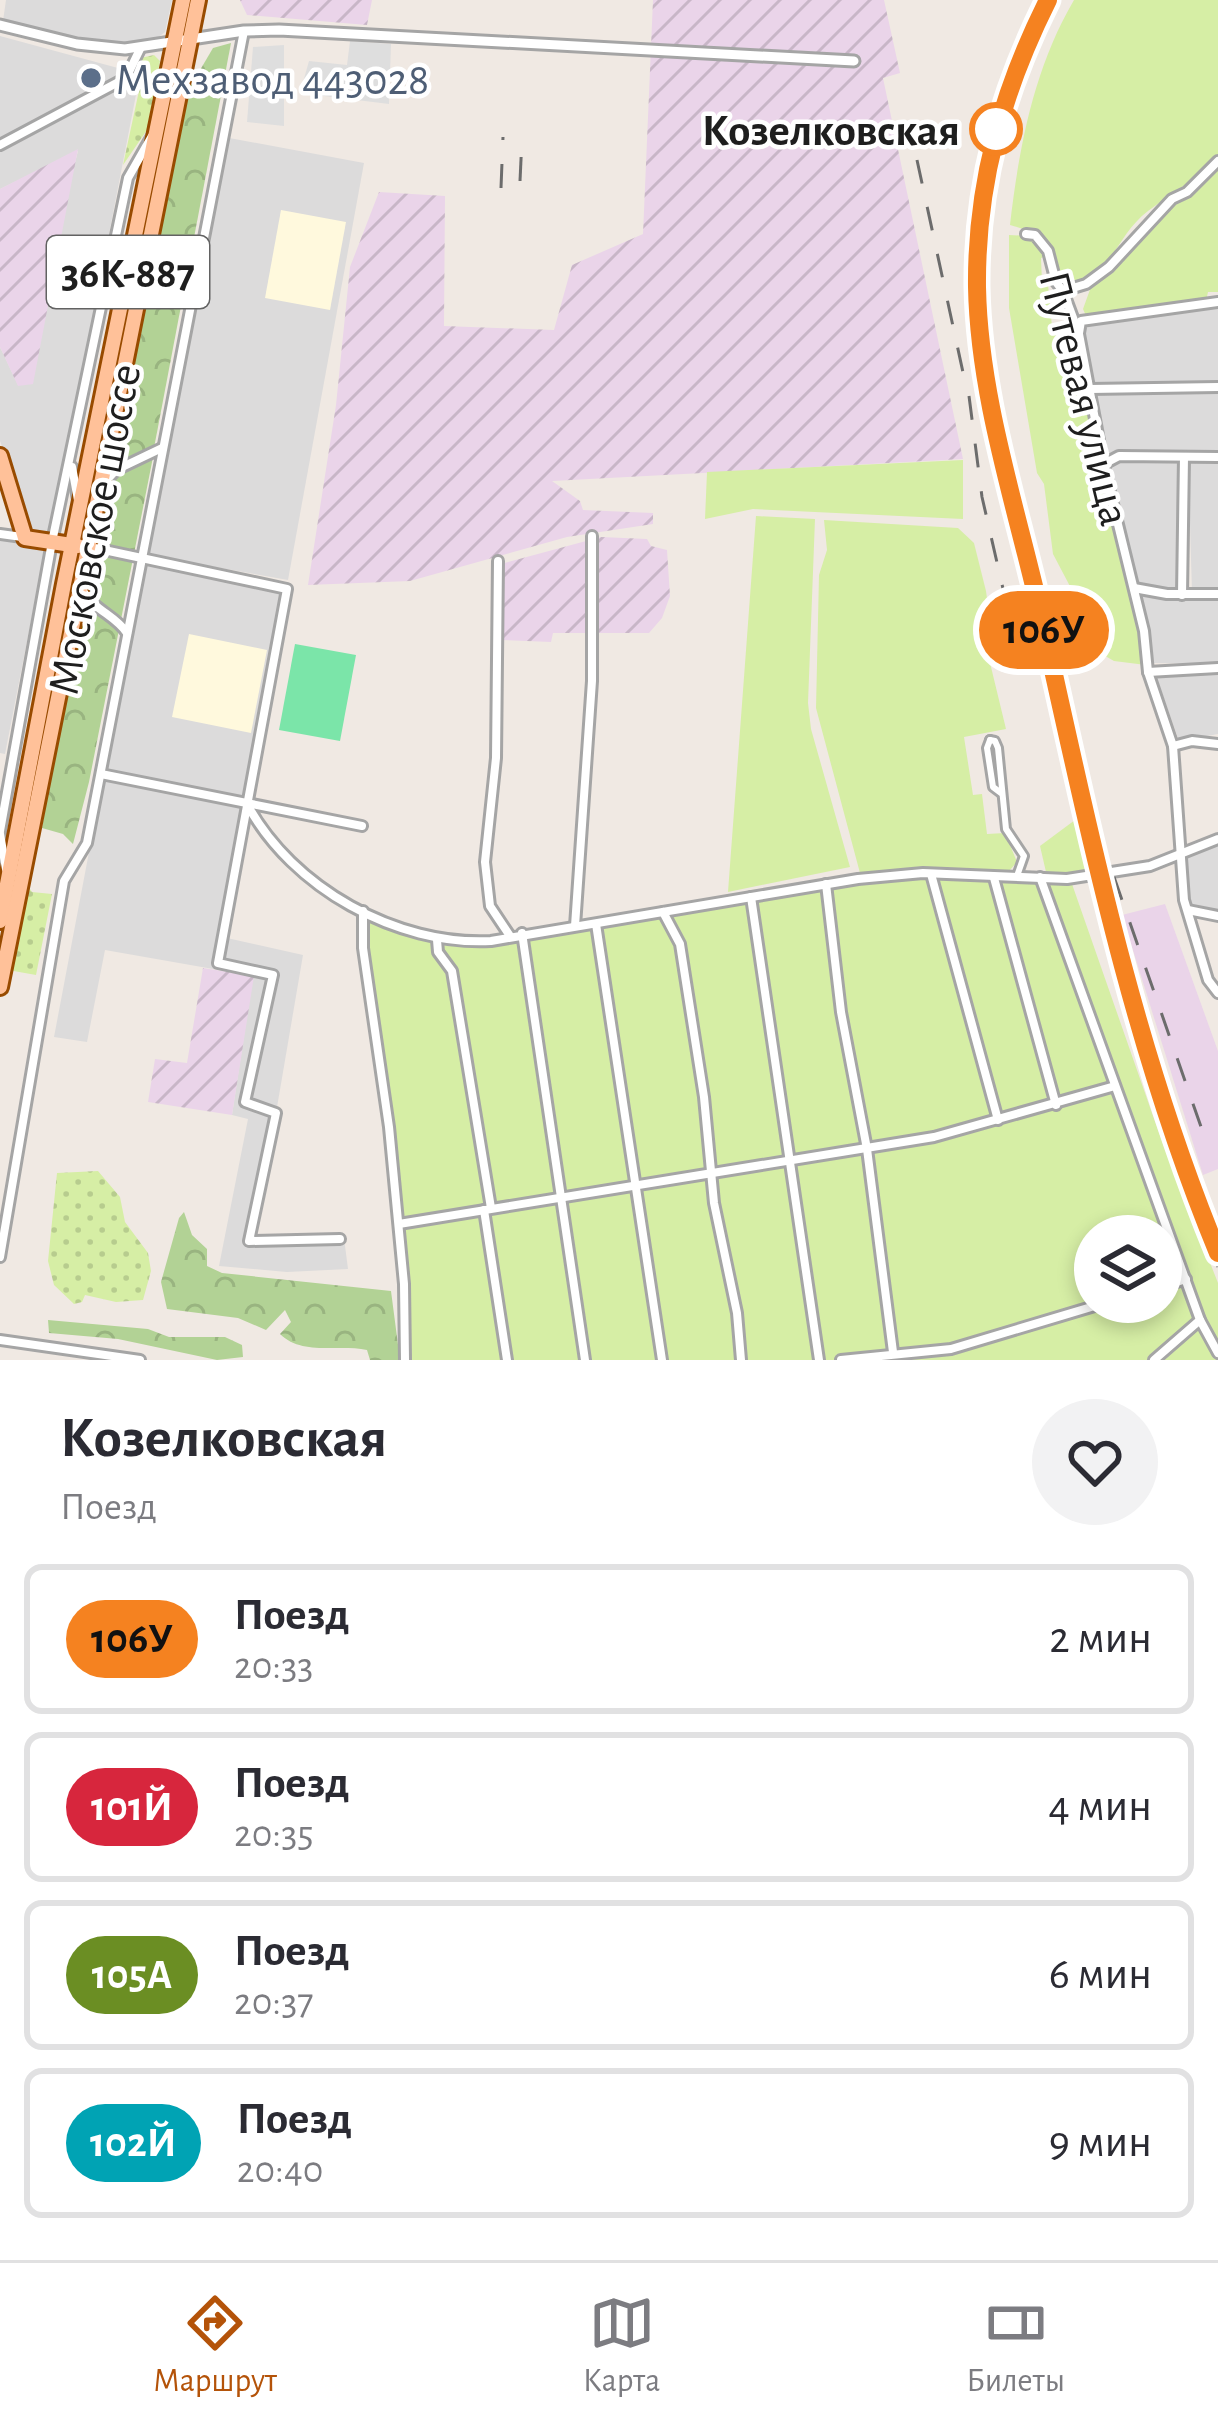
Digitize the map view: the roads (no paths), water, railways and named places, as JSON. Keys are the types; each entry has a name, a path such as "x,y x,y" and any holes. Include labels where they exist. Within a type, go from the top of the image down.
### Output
{"main road":[{"name":"Московское шоссе","path":"0,987 103,484 183,39 183,0"},
{"name":"Московское шоссе","path":"0,921 156,130 198,0"},
{"path":"0,456 25,538 89,547"}],"street":[{"path":"0,25 94,47 141,47 244,31 364,32 854,61"},
{"path":"0,1257 64,881 87,843 244,31"},
{"path":"0,145 126,78 141,47"},
{"path":"7,878 0,833 52,542 128,178 156,130"},
{"path":"1064,291 1086,284 1109,267 1172,199 1218,161"},
{"name":"Путевая улица","path":"1026,234 1034,235 1048,251 1055,282 1064,291 1078,334 1148,672 1173,746 1178,855 1187,910 1208,980 1218,993"},
{"path":"1078,334 1081,321 1218,302"},
{"path":"1090,389 1218,386"},
{"path":"103,484 116,470 163,447"},
{"path":"1104,464 1119,456 1218,457"},
{"path":"1182,595 1184,457"},
{"path":"71,460 80,508"},
{"path":"0,534 25,538"},
{"path":"575,926 592,681 592,536"},
{"path":"89,547 287,589 218,963 273,975 245,1102 275,1113 249,1241 340,1239"},
{"path":"498,561 496,758 485,862 490,906 510,936"},
{"path":"81,588 92,606 119,622 128,634"},
{"path":"1134,588 1218,594"},
{"path":"32,661 56,622"},
{"path":"1148,672 1218,668"},
{"path":"1001,793 993,787 986,748 990,740 998,748 1006,829 1024,856 1017,876"},
{"path":"1173,746 1218,744"},
{"path":"0,757 12,759"},
{"path":"101,774 362,826"},
{"path":"247,804 280,854 311,880 363,911 437,940 491,941 826,884 931,874 1067,880 1150,866 1218,839"},
{"path":"931,874 998,1120"},
{"path":"1040,877 1200,1320 1218,1353"},
{"path":"994,878 1056,1105"},
{"path":"826,884 893,1352"},
{"path":"751,897 820,1360"},
{"path":"1187,910 1218,916"},
{"path":"363,911 363,948 399,1224 405,1360"},
{"path":"663,912 680,944 714,1203 737,1313 740,1360"},
{"path":"596,924 662,1360"},
{"path":"522,933 585,1360"},
{"path":"437,940 438,952 452,971 507,1360"},
{"path":"399,1224 867,1149 998,1120 1115,1086"},
{"path":"1182,1280 1186,1279"},
{"path":"842,1360 951,1348 1074,1312"},
{"path":"1154,1360 1200,1320"},
{"path":"0,1340 140,1360"},
{"path":"951,1348 953,1360"}],"railway":[{"path":"1041,0 1003,85 980,172 972,262 976,354 1126,1002 1165,1127 1218,1267"},
{"path":"501,188 503,137"},
{"path":"520,181 522,138"},
{"path":"917,160 964,377"},
{"path":"969,396 982,497 1023,676"},
{"path":"1114,877 1207,1144"}],"train":[{"name":"106У","path":"1048,0 1014,72 991,149 977,286 982,348 1012,498 1144,1052 1218,1253"}],"place":[{"name":"Мехзавод 443028","path":"91,78"},
{"name":"Козелковская","path":"996,129"}]}
